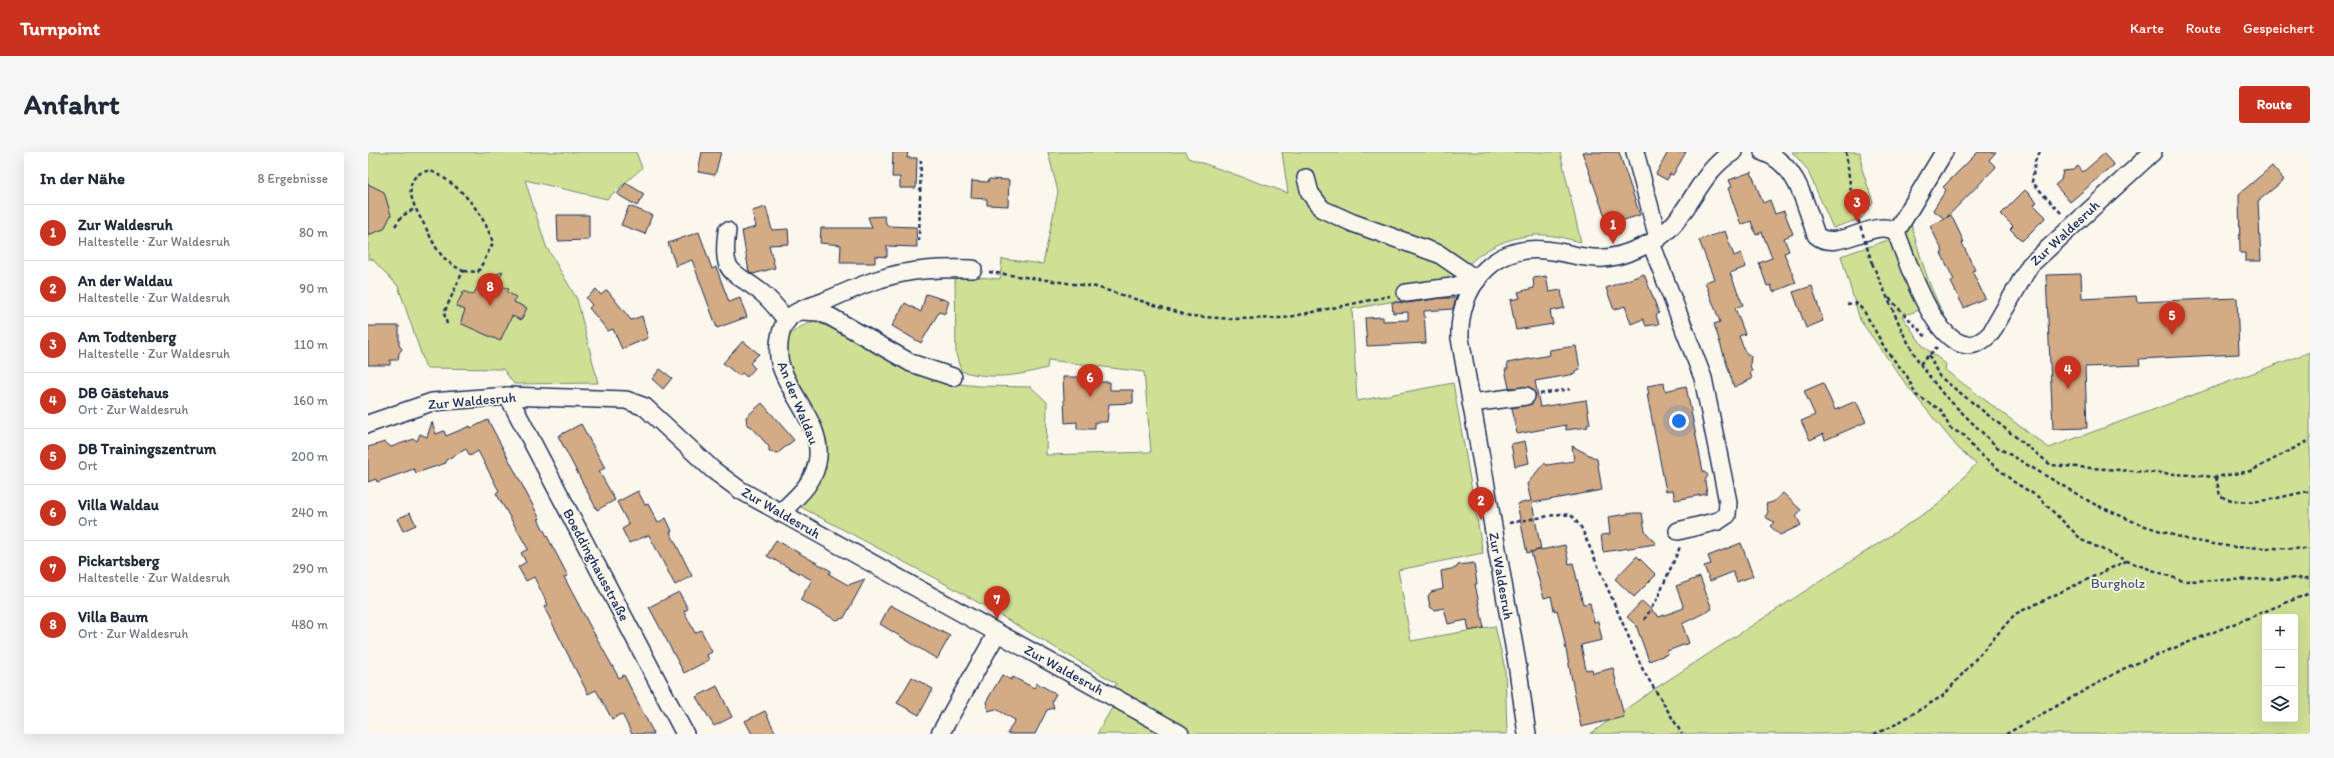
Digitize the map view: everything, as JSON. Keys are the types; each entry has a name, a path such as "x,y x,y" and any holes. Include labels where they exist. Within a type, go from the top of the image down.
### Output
{"street":[{"path":"1635,152 1655,240 1703,378 1728,502 1727,515 1718,521 1678,532"},
{"name":"Zur Waldesruh","path":"1712,169 1717,152"},
{"name":"Zur Waldesruh","path":"1527,734 1471,403 1459,322 1462,306 1469,291 1486,269 1498,260 1527,250 1544,250 1590,258 1604,258 1632,250 1655,240 1676,223 1712,169 1720,159 1732,152"},
{"path":"1763,152 1782,162 1790,170 1816,235 1820,239 1830,241 1887,227 1896,232 1944,152"},
{"name":"Zur Waldesruh","path":"1896,232 1928,309 1940,328 1956,342 1966,344 1984,340 1992,333 2030,265 2153,152"},
{"path":"1306,178 1310,193 1322,209 1353,223 1440,254 1477,280"},
{"path":"726,231 724,252 729,267 734,275 793,316 819,312 831,317 911,363 953,377"},
{"path":"793,316 880,278 917,270 973,269"},
{"path":"1406,293 1452,287 1477,280"},
{"name":"An der Waldau","path":"780,513 804,490 811,480 818,456 814,433 784,376 779,361 778,347 793,316"},
{"name":"Zur Waldesruh","path":"368,424 432,402 508,396 606,398 636,402 645,407 727,481 780,513 1180,734"},
{"name":"Boeddinghausstraße","path":"508,396 685,734"},
{"path":"1471,403 1526,396"},
{"path":"940,734 997,633"}],"path":[{"path":"1846,152 1852,200 1872,262 1904,336 1920,364 1943,394 1997,447 2092,503 2139,524 2189,540 2233,547 2310,549"},
{"path":"2040,152 2035,161 2032,182 2073,225"},
{"path":"919,241 921,157"},
{"path":"425,171 432,171 466,196 488,227 493,243 478,272 463,271 446,261 414,209 410,194 413,180 418,174 425,171"},
{"path":"395,226 402,216 414,209"},
{"path":"973,269 1096,287 1190,316 1231,319 1284,318 1406,293"},
{"path":"446,324 444,313 463,271"},
{"path":"1888,296 1928,340 1948,336"},
{"path":"1847,304 1856,303 1864,310 1886,350 1907,376 1916,395 1941,410 1950,428 1965,436 1974,449 2014,482 2037,496 2082,540 2127,561 2183,581 2310,578"},
{"path":"1920,364 1929,355 1940,376 2051,465 2216,477 2251,471 2310,440"},
{"path":"1526,396 1570,389"},
{"path":"2216,477 2220,496 2232,502 2256,501 2310,491"},
{"path":"1493,526 1560,514 1571,515 1582,527 1643,670 1682,734"},
{"path":"1644,620 1656,599 1680,548 1678,532"},
{"path":"1874,734 1891,727 1944,695 2015,614 2127,561"},
{"path":"2006,734 2125,668 2310,593"}],"green space":[{"path":"368,152 636,152 642,168 607,199 525,180 546,246 577,299 598,383 514,384 503,369 426,368 398,286 372,259 368,259"},
{"path":"1048,152 1185,152 1188,158 1288,193 1282,152 1560,152 1581,242 1547,235 1536,235 1525,236 1504,242 1485,251 1468,265 1459,276 1449,298 1389,302 1352,309 1357,401 1453,383 1483,553 1398,570 1411,641 1495,626 1505,669 1507,734 1097,734 1113,706 1116,683 955,589 797,505 823,456 783,354 786,341 792,332 814,321 854,337 908,368 959,384 1031,387 1047,402 1046,455 1151,452 1144,372 1048,360 1047,368 1015,375 994,376 972,374 961,371 956,354 955,275 1000,279 1002,259 1043,264 1058,192"},
{"path":"1792,152 1860,152 1862,169 1873,202 1862,218 1833,228 1807,169"},
{"name":"Burgholz","path":"1910,220 1932,290 1952,328 1931,306 1902,316 1923,346 1946,364 1945,370 2049,448 2310,352 2310,734 1590,734 1656,688 1939,504 1976,464 1958,448 1908,387 1860,320 1841,256 1888,240"}],"building":[{"path":"702,152 721,152 715,175 698,172"},
{"path":"893,152 908,152 907,158 917,158 916,188 900,188 900,177 892,177"},
{"path":"1582,152 1619,152 1640,215 1608,225"},
{"path":"1668,152 1686,152 1673,175 1670,174 1667,180 1656,174"},
{"path":"1978,152 1996,152 1989,160 1996,167 1946,218 1951,215 1975,270 1972,271 1985,298 1964,308 1951,282 1954,280 1941,253 1943,252 1930,226 1945,219 1933,210 1946,190 1943,187"},
{"path":"2104,154 2114,165 2070,202 2055,185 2061,180 2063,171 2073,170 2078,166 2083,172"},
{"path":"2272,166 2284,180 2258,201 2261,261 2245,261 2245,253 2240,253 2239,194"},
{"path":"1751,172 1763,203 1770,200 1775,214 1784,211 1793,234 1784,238 1789,251 1784,253 1796,283 1773,292 1771,285 1767,286 1759,263 1772,258 1762,232 1756,235 1751,221 1741,225 1728,188 1732,187 1729,180"},
{"path":"989,179 1009,180 1008,206 987,205 987,199 971,198 972,181 988,182"},
{"path":"626,183 644,194 637,206 617,194"},
{"path":"368,184 384,192 391,215 384,229 368,235"},
{"path":"2025,190 2037,202 2034,205 2046,217 2022,241 2010,229 2013,226 2001,214"},
{"path":"629,206 652,215 645,234 621,225"},
{"path":"766,207 772,230 788,229 789,244 769,245 775,268 753,274 749,272 742,231 756,227 752,211"},
{"path":"557,215 589,215 589,240 558,241"},
{"path":"884,216 887,226 916,227 917,247 887,246 887,257 875,256 875,263 840,263 841,245 820,243 821,228 872,228 868,217"},
{"path":"1725,231 1734,256 1741,253 1746,267 1730,273 1743,305 1735,308 1745,334 1739,336 1745,352 1751,356 1750,365 1752,371 1750,372 1752,379 1734,387 1714,324 1720,322 1705,282 1714,279 1699,240"},
{"path":"699,232 712,269 716,267 729,302 740,298 747,317 717,328 692,260 676,266 668,243"},
{"path":"503,271 497,284 509,289 507,292 516,297 514,302 527,308 521,320 512,316 500,341 462,324 461,321 465,310 456,306 464,291 473,295 480,283"},
{"path":"1644,274 1659,313 1656,315 1659,324 1646,326 1643,319 1631,324 1625,306 1614,310 1606,288"},
{"path":"2081,274 2082,299 2136,296 2137,302 2237,298 2239,354 2139,359 2140,365 2085,367 2087,428 2053,429 2046,275"},
{"path":"1546,276 1549,292 1561,290 1564,308 1550,311 1553,324 1516,330 1510,300 1520,298 1518,292 1534,288 1533,278"},
{"path":"1812,286 1823,321 1806,328 1793,292"},
{"path":"596,289 601,295 607,290 631,320 642,316 648,338 622,349 613,329 608,331 589,308 592,305 586,298"},
{"path":"926,294 949,301 945,314 939,312 921,343 892,326 905,303 921,312"},
{"path":"1442,298 1456,298 1453,309 1424,311 1426,343 1367,346 1365,318 1383,317 1383,321 1408,320 1408,312 1393,313 1392,302 1407,303"},
{"path":"368,326 399,326 399,345 402,349 399,353 398,360 390,360 390,365 368,365"},
{"path":"743,341 759,354 750,363 755,368 747,377 742,373 739,376 723,363"},
{"path":"1576,346 1580,369 1575,371 1575,374 1535,381 1540,407 1586,400 1590,424 1587,424 1588,427 1566,430 1566,425 1517,434 1512,408 1532,404 1536,394 1529,387 1509,388 1505,369 1508,369 1507,363 1550,355 1549,350"},
{"path":"660,369 672,378 663,389 652,379"},
{"path":"1063,377 1093,377 1093,382 1110,382 1110,390 1133,390 1133,403 1109,404 1107,422 1095,422 1095,429 1077,429 1077,422 1065,423"},
{"path":"1664,383 1665,391 1686,386 1703,471 1708,475 1705,481 1707,494 1675,500 1673,490 1666,491 1647,394 1649,394 1647,386"},
{"path":"1823,383 1835,410 1856,401 1866,422 1825,440 1823,434 1810,440 1801,421 1815,415 1804,391"},
{"path":"762,403 794,440 778,453 769,452 769,447 752,427 747,425 746,417"},
{"path":"488,420 568,576 564,577 619,678 624,675 654,734 632,734 622,714 612,719 596,690 588,694 544,607 548,605 534,577 526,581 518,567 526,562 521,553 528,549 496,493 499,491 478,451 470,456 466,449 446,460 446,463 416,473 414,469 377,482 376,479 368,482 368,447 385,442 391,447 414,439 417,441 420,434 427,437 432,422 436,434 444,431 446,436 470,426 471,428"},
{"path":"581,424 605,468 599,471 615,500 597,510 558,436"},
{"path":"1525,441 1529,463 1515,466 1511,444"},
{"path":"1572,446 1597,459 1602,490 1532,503 1541,549 1527,553 1517,504 1531,501 1527,484 1544,463 1547,465 1574,461"},
{"path":"638,491 645,505 648,504 658,523 666,518 672,531 670,532 692,576 675,585 649,535 629,543 622,529 629,525 617,502"},
{"path":"1783,493 1801,510 1796,516 1801,525 1780,535 1770,526 1774,522 1765,517 1768,512 1766,504 1773,502"},
{"path":"410,513 416,525 403,531 397,519"},
{"path":"1642,513 1645,531 1656,544 1603,552 1601,535 1610,534 1608,517"},
{"path":"776,540 831,571 829,574 848,585 865,579 844,618 836,620 800,600 812,580 767,556"},
{"path":"1741,543 1753,576 1737,582 1733,572 1710,581 1704,566 1711,564 1708,556"},
{"path":"1565,545 1569,564 1573,563 1583,604 1590,603 1594,622 1598,621 1602,640 1581,645 1586,670 1592,669 1593,673 1613,668 1624,717 1581,727 1557,610 1554,611 1551,596 1544,598 1531,552"},
{"path":"1637,556 1656,575 1634,597 1615,579"},
{"path":"1474,563 1477,584 1475,584 1484,628 1469,631 1467,620 1448,624 1444,608 1435,610 1430,607 1428,596 1431,592 1443,589 1441,571 1456,568 1458,565"},
{"path":"1700,577 1712,609 1682,624 1689,643 1667,651 1668,654 1649,661 1636,625 1627,617 1642,601 1659,617 1684,608 1676,586"},
{"path":"679,592 688,609 684,611 695,633 701,630 712,652 707,655 709,660 684,673 649,607"},
{"path":"890,605 950,636 937,659 880,624"},
{"path":"1002,675 1011,680 1013,677 1034,688 1037,683 1056,694 1052,701 1054,708 1047,710 1035,734 1007,734 1015,720 996,709 988,711 986,702"},
{"path":"912,677 933,689 919,715 897,703"},
{"path":"717,686 732,717 714,726 696,697"},
{"path":"765,711 776,734 752,734 745,721"}],"place":[{"name":"Am Todtenberg","path":"1857,222"},
{"name":"Zur Waldesruh","path":"1613,244"},
{"name":"Villa Baum","path":"490,306"},
{"name":"DB Trainingszentrum","path":"2172,335"},
{"name":"DB Gästehaus","path":"2068,389"},
{"name":"Villa Waldau","path":"1090,397"},
{"name":"An der Waldau","path":"1481,520"},
{"name":"Pickartsberg","path":"997,619"}]}
